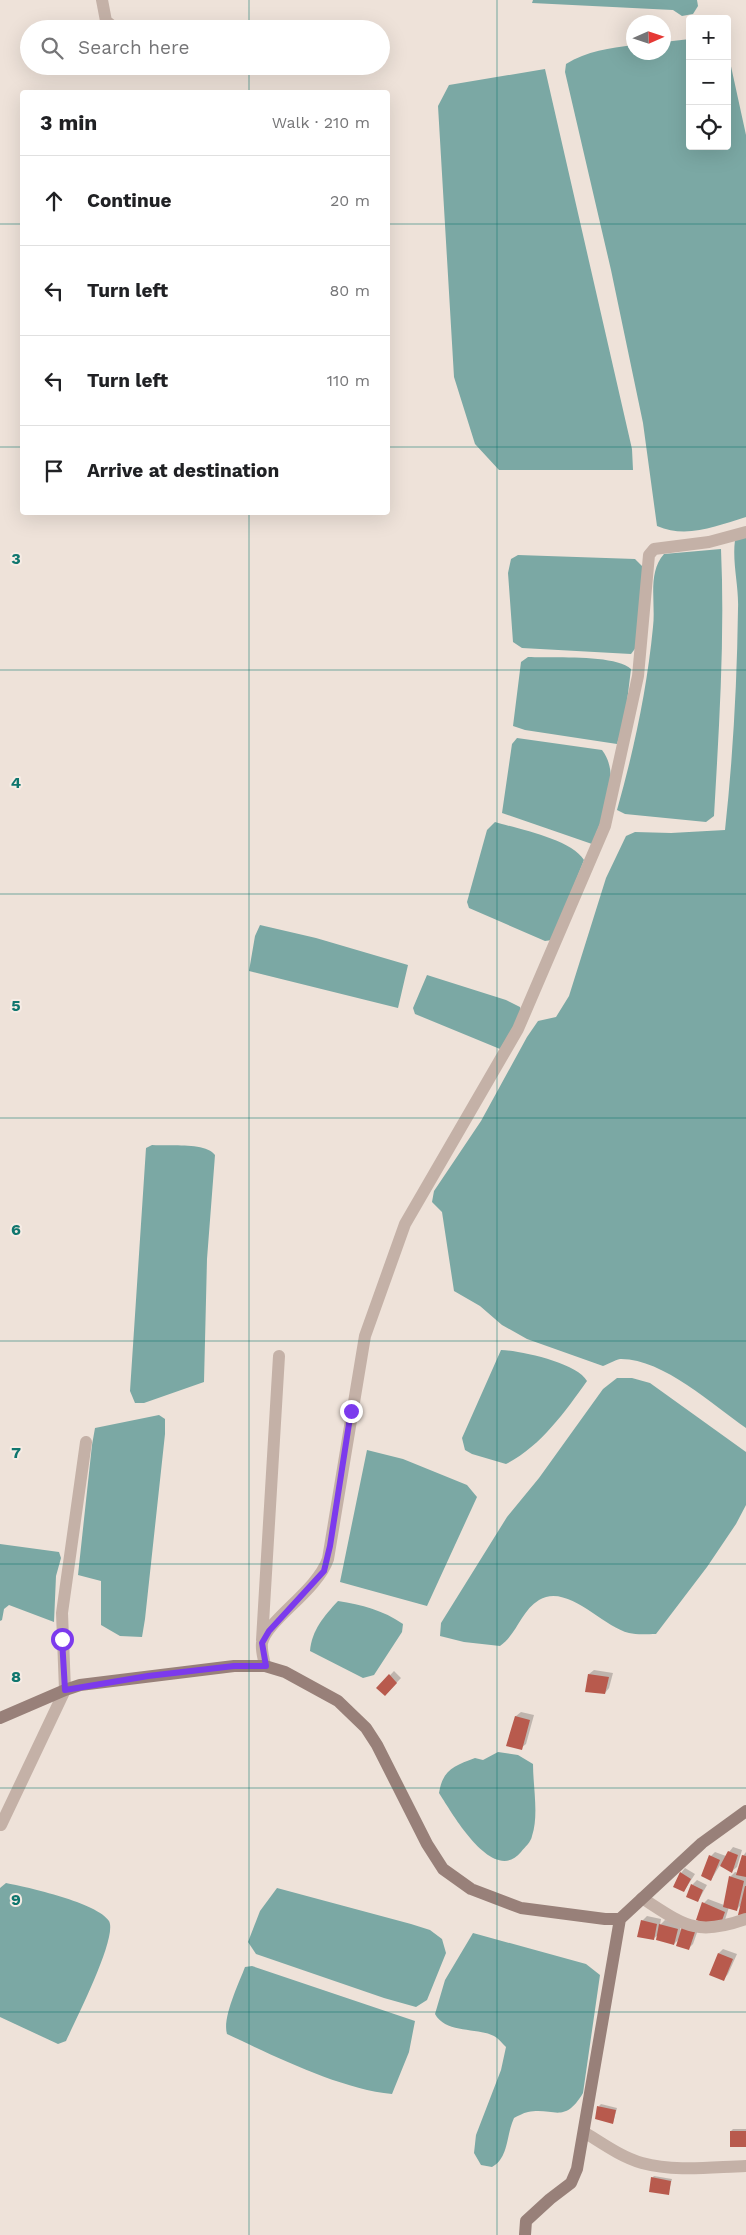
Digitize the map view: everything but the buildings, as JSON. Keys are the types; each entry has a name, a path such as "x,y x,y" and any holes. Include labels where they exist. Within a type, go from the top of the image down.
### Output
{"main road":[{"path":"0,1718 65,1690 109,1681 215,1668 251,1665 266,1666 306,1682 338,1701 353,1713 377,1745 427,1844 443,1868 471,1889 521,1908 605,1919 620,1919"},
{"path":"525,2235 526,2221 571,2183 577,2169 620,1919 702,1843 746,1811"}],"street":[{"path":"102,0 106,20"},
{"path":"262,1643 269,1631 324,1571 329,1553 366,1336 405,1224 518,1029 605,826 638,676 649,555 654,549 708,542 746,532"},
{"path":"266,1666 262,1643 279,1356"},
{"path":"1,1825 65,1690 62,1613 86,1442"},
{"path":"642,1898 682,1924 694,1927 708,1929 725,1927 746,1919"},
{"path":"584,2132 626,2158 642,2163 668,2168 746,2166"}],"water":[{"path":"533,0 697,0 698,6 693,14 682,16 673,10 532,3"},
{"path":"686,39 686,150 731,150 731,66 746,135 746,517 702,530 690,531 668,530 657,526 643,423 611,270 565,72 566,64 582,56 626,46 626,60 671,60 671,41"},
{"path":"545,69 632,449 633,470 499,470 475,444 454,377 438,106 449,85"},
{"path":"746,536 746,1428 670,1374 653,1366 620,1359 603,1366 527,1339 502,1325 480,1306 454,1291 442,1212 432,1202 434,1191 481,1121 527,1037 538,1021 556,1017 569,996 606,878 626,836 635,832 671,833 725,830 737,664 738,600 734,549 735,540"},
{"path":"721,549 722,649 714,816 706,822 625,814 617,810 629,765 647,673 654,618 653,589 656,570 664,554"},
{"path":"518,555 635,559 644,568 637,646 631,654 522,648 513,642 508,573 511,559"},
{"path":"528,657 598,659 623,664 631,669 625,718 617,744 525,730 513,726 521,662"},
{"path":"517,738 602,750 608,760 611,784 605,809 592,844 502,813 512,744"},
{"path":"495,822 543,836 568,846 584,860 552,940 545,941 469,908 467,902 487,830"},
{"path":"260,925 316,938 408,965 398,1008 249,971 255,936"},
{"path":"427,975 506,1000 520,1007 522,1014 500,1049 415,1014 413,1008"},
{"path":"152,1145 195,1146 204,1148 215,1155 207,1259 204,1382 144,1403 135,1403 130,1391 146,1148"},
{"path":"501,1350 548,1359 572,1369 587,1381 551,1428 530,1448 506,1464 472,1454 465,1450 462,1438"},
{"path":"617,1378 632,1378 650,1383 746,1452 746,1505 736,1524 707,1567 656,1634 629,1633 608,1623 573,1601 562,1597 550,1596 539,1600 528,1610 511,1635 500,1646 464,1642 440,1636 441,1623 507,1517 539,1478 603,1389"},
{"path":"159,1415 165,1419 165,1434 142,1637 120,1636 101,1625 101,1581 78,1575 95,1428"},
{"path":"367,1450 403,1459 467,1485 477,1497 427,1606 340,1582"},
{"path":"0,1544 59,1552 61,1558 56,1576 54,1622 9,1605 4,1609 2,1620 0,1621"},
{"path":"338,1601 372,1609 388,1615 403,1624 402,1632 374,1675 363,1678 310,1651 316,1630"},
{"path":"498,1752 518,1755 533,1764 534,1828 529,1842 521,1852 510,1860 498,1860 486,1854 474,1843 439,1793 443,1779 455,1766 475,1758 483,1760"},
{"path":"6,1883 77,1902 102,1914 109,1921 110,1930 102,1961 66,2041 58,2044 0,2017 0,1888"},
{"path":"277,1888 430,1930 442,1939 446,1953 427,2000 416,2007 384,1998 256,1954 248,1942 260,1911"},
{"path":"473,1933 586,1964 600,1975 583,2093 570,2109 564,2112 528,2112 514,2118 504,2152 492,2167 481,2165 474,2153 476,2135 501,2070 506,2047 494,2036 487,2033 446,2025 435,2014 445,1980"},
{"path":"252,1966 415,2021 409,2052 392,2094 351,2086 329,2079 227,2034 227,2019 235,1991 245,1967"}],"route":[{"path":"62,1639 62,1666 65,1690 80,1685 148,1676 234,1666 266,1666 262,1643 269,1631 316,1582 324,1571 328,1560 351,1411"}]}
